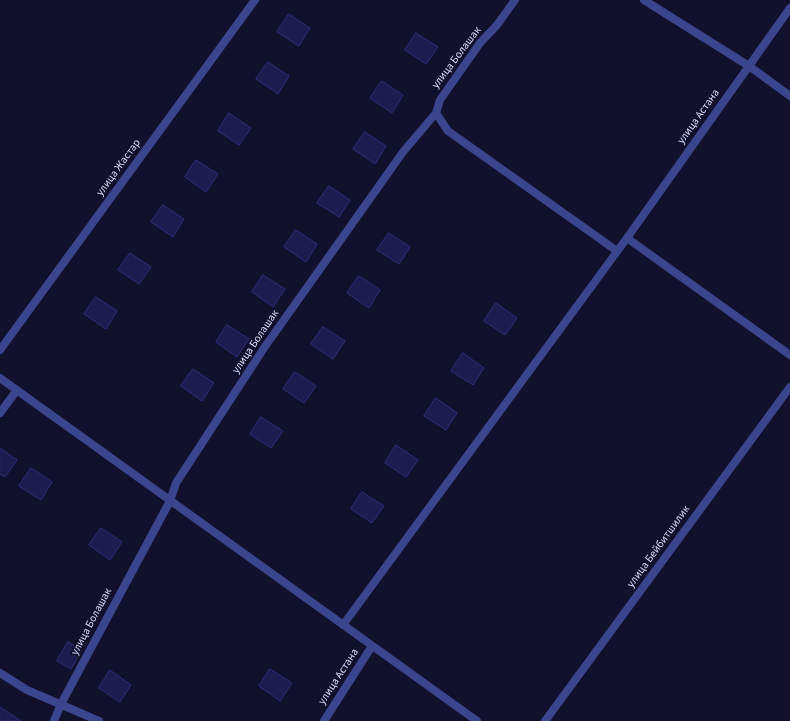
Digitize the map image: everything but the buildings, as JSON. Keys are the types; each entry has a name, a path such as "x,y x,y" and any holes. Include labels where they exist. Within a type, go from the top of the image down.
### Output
{"street":[{"name":"улица Жастар","path":"0,350 255,0"},
{"name":"улица Болашак","path":"54,721 61,704 170,500 176,483 264,348 403,152 436,113 440,100 466,62 516,0"},
{"path":"644,0 749,66 790,96"},
{"name":"улица Астана","path":"343,625 618,251 790,8"},
{"path":"436,113 448,131 618,251"},
{"path":"627,238 790,355"},
{"path":"0,378 477,721"},
{"name":"улица Бейбитшилик","path":"545,721 790,387"},
{"path":"0,413 17,390"},
{"name":"улица Астана","path":"324,721 372,646"},
{"path":"0,673 27,690 99,721"}]}
